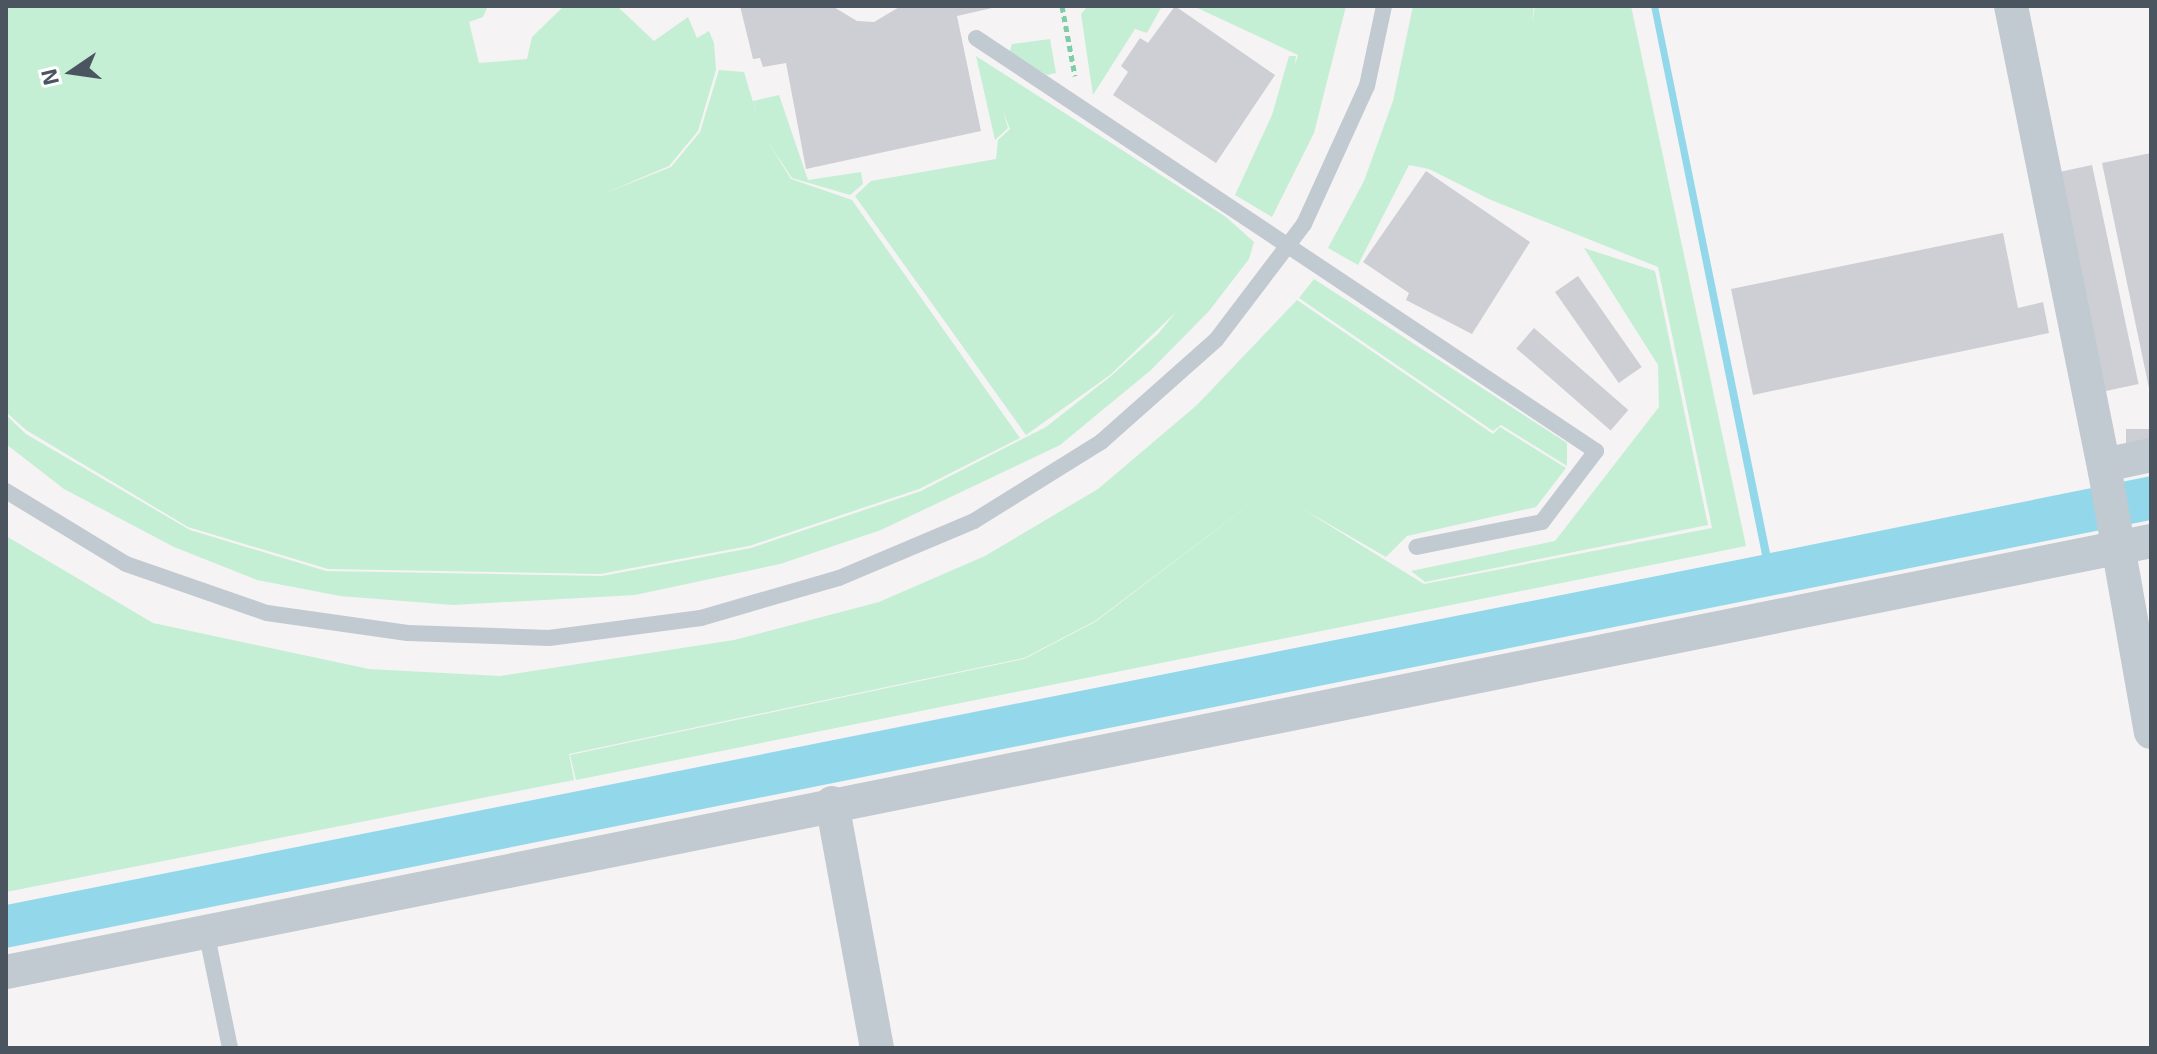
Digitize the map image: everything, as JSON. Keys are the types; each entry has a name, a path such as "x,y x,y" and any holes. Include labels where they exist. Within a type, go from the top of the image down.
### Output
{"street":[{"path":"2011,6 2104,468 2135,544 2151,732"},
{"path":"2104,468 2151,455"},
{"path":"6,972 832,803 2135,544"},
{"path":"832,803 877,1048"}],"lane":[{"path":"6,491 126,564 267,613 408,633 549,638 701,618 839,578 974,521 1101,442 1216,340 1304,224 1367,86 1384,6"},
{"path":"976,38 1596,451 1542,522 1416,547"},
{"path":"206,931 230,1048"}],"path":[{"path":"1062,6 1082,108"}],"green space":[{"path":"6,6 488,6 483,17 469,22 479,63 527,59 532,37 564,6 617,6 654,41 688,17 697,38 709,31 714,43 716,70 698,131 669,166 603,194 671,167 700,132 719,70 744,72 763,135 753,101 779,95 808,180 861,172 863,184 850,195 792,178 768,142 791,179 852,200 1020,438 919,489 749,546 600,574 328,569 188,527 26,430 6,412"},
{"path":"1088,6 1162,6 1147,33 1135,29 1093,95 1081,14"},
{"path":"1193,6 1346,6 1314,133 1272,217 1235,195 1272,115 1289,56 1296,56 1295,65 1298,55"},
{"path":"1413,6 1534,6 1532,24 1535,6 1631,6 1746,546 576,780 570,755 1024,659 1095,622 1269,490 1095,621 1024,658 569,754 574,780 6,892 6,536 153,623 369,669 500,676 734,640 879,602 985,556 1098,489 1197,405 1297,300 1493,434 1500,427 1566,468 1536,507 1407,536 1386,557 1301,508 1424,584 1712,528 1658,267 1491,200 1429,169 1409,165 1358,265 1328,248 1364,181 1393,101"},
{"path":"1050,39 1056,73 1047,75 1009,54 1012,44"},
{"path":"976,56 1226,217 1254,242 1249,259 1209,311 1151,370 1060,445 881,530 780,564 635,595 453,605 340,596 257,580 174,547 64,489 6,444 6,415 26,434 190,530 326,571 602,576 751,548 921,491 1046,427 1111,376 1158,334 1176,312 1110,375 1026,435 855,196 871,181 996,159 998,140 1010,129 1003,111 1008,128 995,140"},
{"path":"1584,248 1655,271 1708,525 1425,582 1411,571 1555,541 1659,407 1658,365"},
{"path":"1314,279 1567,443 1567,466 1501,425 1493,431 1299,298"}],"water":[{"path":"1651,6 1658,6 1770,553 2151,476 2151,520 6,948 6,905 1762,555"}],"building":[{"path":"740,6 832,6 857,21 874,22 901,6 1001,6 957,16 981,131 806,169 786,63 763,67 760,58 753,59"},
{"path":"1175,6 1275,75 1216,163 1113,95 1128,72 1121,66 1140,38 1148,43"},
{"path":"2151,153 2151,392 2150,393 2102,163"},
{"path":"2092,165 2139,384 2102,392 2056,173"},
{"path":"1426,171 1530,242 1472,334 1406,300 1409,293 1363,262"},
{"path":"2003,233 2018,308 2043,302 2049,333 1753,395 1731,289"},
{"path":"1578,276 1642,367 1619,383 1555,292"},
{"path":"1534,328 1628,410 1611,430 1516,348"},
{"path":"2126,429 2151,429 2151,449 2126,449"}]}
